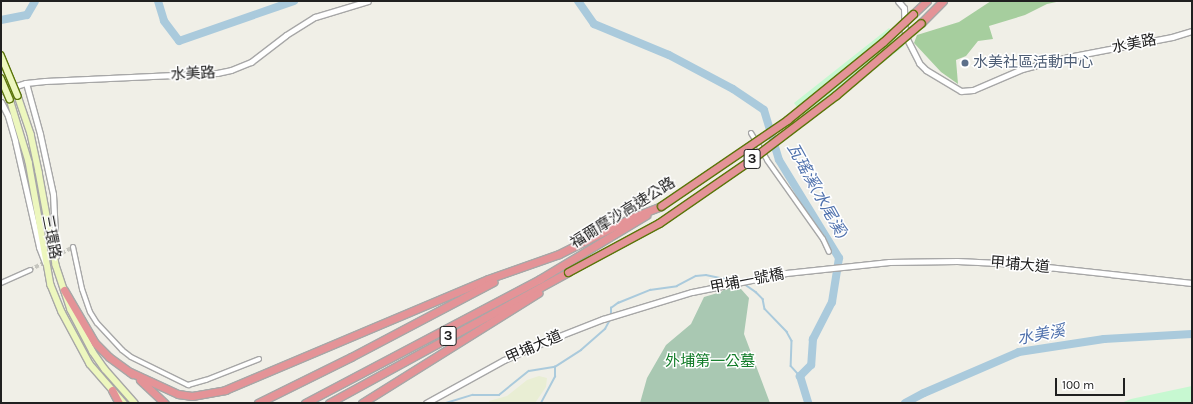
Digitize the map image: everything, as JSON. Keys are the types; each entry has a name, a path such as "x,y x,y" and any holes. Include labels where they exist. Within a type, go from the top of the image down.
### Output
{"highway":[{"name":"福爾摩沙高速公路","path":"305,403 540,279 607,240 661,206 787,120 883,42 927,1"},
{"name":"福爾摩沙高速公路","path":"329,403 659,223 749,161 836,95 921,23 943,1"},
{"path":"130,372 178,394 192,396 225,390 519,268 559,254 633,217 661,206"},
{"path":"258,403 352,357 519,268"},
{"path":"362,403 519,306 568,272"},
{"path":"64,290 95,343 109,357 130,372 166,403"},
{"path":"112,390 119,403"}],"main road":[{"name":"三環路","path":"1,55 18,96 31,134 56,264 74,319 92,352 134,403"},
{"name":"三環路","path":"1,78 10,99 29,162 47,268 54,292 71,331 90,364 124,403"}],"street":[{"name":"水美路","path":"1,91 26,83 114,77 217,73 231,70 251,62 286,35 315,17 368,1"},
{"name":"水美路","path":"898,1 904,8 905,34 919,63 926,70 961,91 973,90 1022,69 1068,57 1172,37 1192,31"},
{"path":"26,83 40,134 53,194 56,264"},
{"path":"1,102 8,116 15,141 39,247 47,268"},
{"path":"751,133 767,160 823,239 829,252"},
{"path":"73,247 82,289 90,312 97,323 122,350 135,360 188,385 206,380 259,359"},
{"name":"甲埔大道","path":"847,266 920,261 996,262 1192,283"},
{"name":"甲埔一號橋","path":"648,304 714,286 786,273 847,266"},
{"path":"1,283 30,270"},
{"name":"甲埔大道","path":"426,403 478,373 526,350 603,319 648,304"}],"green space":[{"path":"991,1 1061,1 1047,4 1025,15 989,26 993,39 978,41 966,56 956,60 958,84 941,72 914,43 917,35 959,22"},
{"path":"889,28 904,46 808,121 794,103"},
{"name":"外埔第一公墓","path":"728,286 741,289 749,298 744,334 770,403 640,403 647,378 666,345 691,324 704,297 721,292"},
{"path":"539,376 547,378 546,387 535,403 490,403 489,401 507,396 527,380"},
{"path":"1192,386 1192,403 1121,403 1131,399"}],"waterway":[{"name":"瓦瑤溪(水尾溪)","path":"1,20 27,15 35,1"},
{"name":"瓦瑤溪(水尾溪)","path":"158,1 164,21 179,41 294,1"},
{"name":"瓦瑤溪(水尾溪)","path":"578,1 594,24 669,55 733,89 764,110 779,160 839,258 832,302 813,339 811,365 800,376 808,403"},
{"path":"611,314 611,308 618,303 650,290 677,286 696,276 706,275 735,281"},
{"path":"743,283 763,299 765,309 787,332 792,341 791,366 800,376"},
{"path":"446,403 473,395 499,395 529,371 555,367 581,350 605,329 611,318"},
{"name":"水美溪","path":"905,403 924,393 1019,352 1104,339 1192,334"},
{"path":"541,403 555,377 555,367"}],"tunnel":[{"path":"30,270 73,247"}],"place":[{"name":"水美社區活動中心","path":"965,63"}]}
